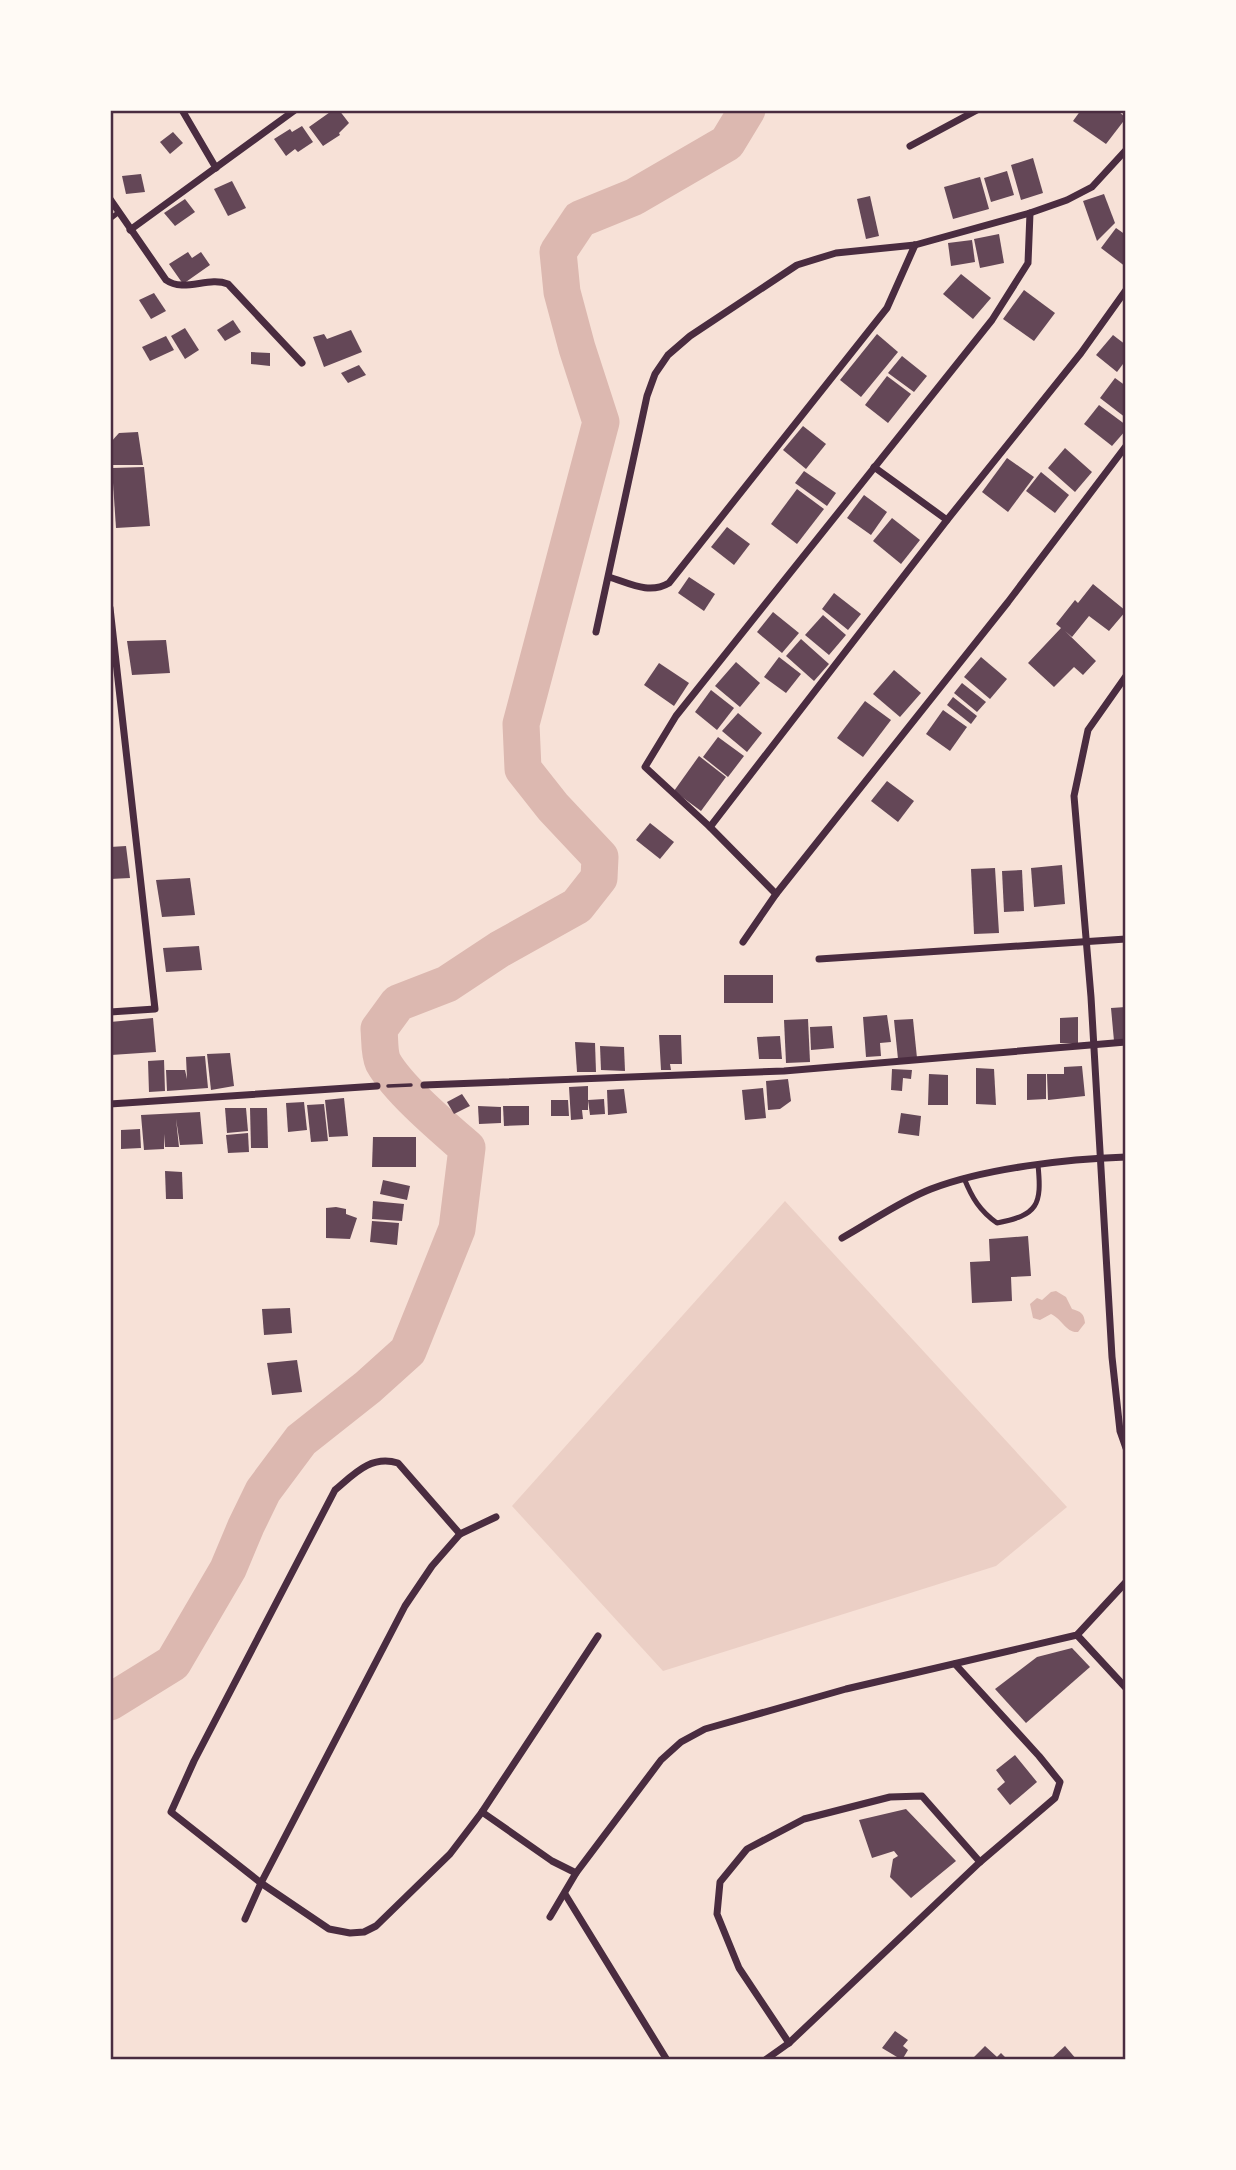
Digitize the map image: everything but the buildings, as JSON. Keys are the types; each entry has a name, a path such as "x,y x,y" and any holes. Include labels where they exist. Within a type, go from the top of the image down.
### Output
{"street":[{"path":"182,110 216,168"},
{"path":"130,230 295,110"},
{"path":"910,146 977,110"},
{"path":"596,632 647,396 655,374 668,355 690,336 797,265 836,253 915,245 1030,213 1067,200 1092,187 1126,150"},
{"path":"110,199 166,279 179,285 218,282 228,284 302,363"},
{"path":"776,894 645,766 676,716 992,320 1028,263 1030,213"},
{"path":"608,577 645,589 654,589 669,583 887,308 915,245"},
{"path":"710,828 947,520 1081,353 1126,290"},
{"path":"743,942 776,894 1008,602 1126,446"},
{"path":"874,467 947,520"},
{"path":"110,608 155,1009 110,1012"},
{"path":"1126,676 1088,730 1074,796 1094,1044 1112,1357 1120,1431 1126,1448"},
{"path":"819,959 1126,939"},
{"path":"424,1085 784,1071 1126,1042"},
{"path":"110,1104 377,1086"},
{"path":"842,1238 929,1189 964,1178 1038,1165 1126,1157"},
{"path":"460,1534 398,1463 386,1460 373,1462 357,1471 335,1490 194,1760 171,1812 261,1883 329,1929 350,1933 364,1932 376,1926 450,1854 482,1812 598,1636"},
{"path":"245,1919 261,1883 405,1606 432,1566 460,1534 496,1517"},
{"path":"550,1917 576,1873 661,1760 681,1742 705,1729 846,1689 1077,1635 1126,1582"},
{"path":"1077,1635 1126,1688"},
{"path":"765,2060 789,2043 980,1862 1055,1798 1060,1782 955,1664"},
{"path":"789,2043 739,1968 717,1914 720,1882 747,1849 804,1819 890,1797 922,1796 980,1862"},
{"path":"482,1812 552,1861 576,1873"},
{"path":"565,1894 667,2060"}],"lane":[{"path":"110,219 119,212"},
{"path":"964,1178 972,1198 982,1212 997,1223 1019,1219 1035,1208 1040,1188 1038,1165"}],"path":[{"path":"377,1086 424,1085"}],"shaded area":[{"path":"785,1201 1067,1507 996,1566 663,1671 512,1506"},
{"path":"1056,1291 1066,1297 1072,1309 1083,1315 1085,1323 1078,1332 1070,1330 1051,1314 1040,1320 1033,1318 1030,1304 1037,1298 1042,1300"}],"waterway":[{"path":"110,1702 173,1663 228,1569 263,1491 301,1440 408,1351 457,1229 467,1148 390,1073 383,1062 379,1029 398,1003 447,984 500,949 577,906 599,878 600,857 553,807 523,769 521,724 601,422 562,292 558,252 580,219 634,197 727,143 747,110"}]}
